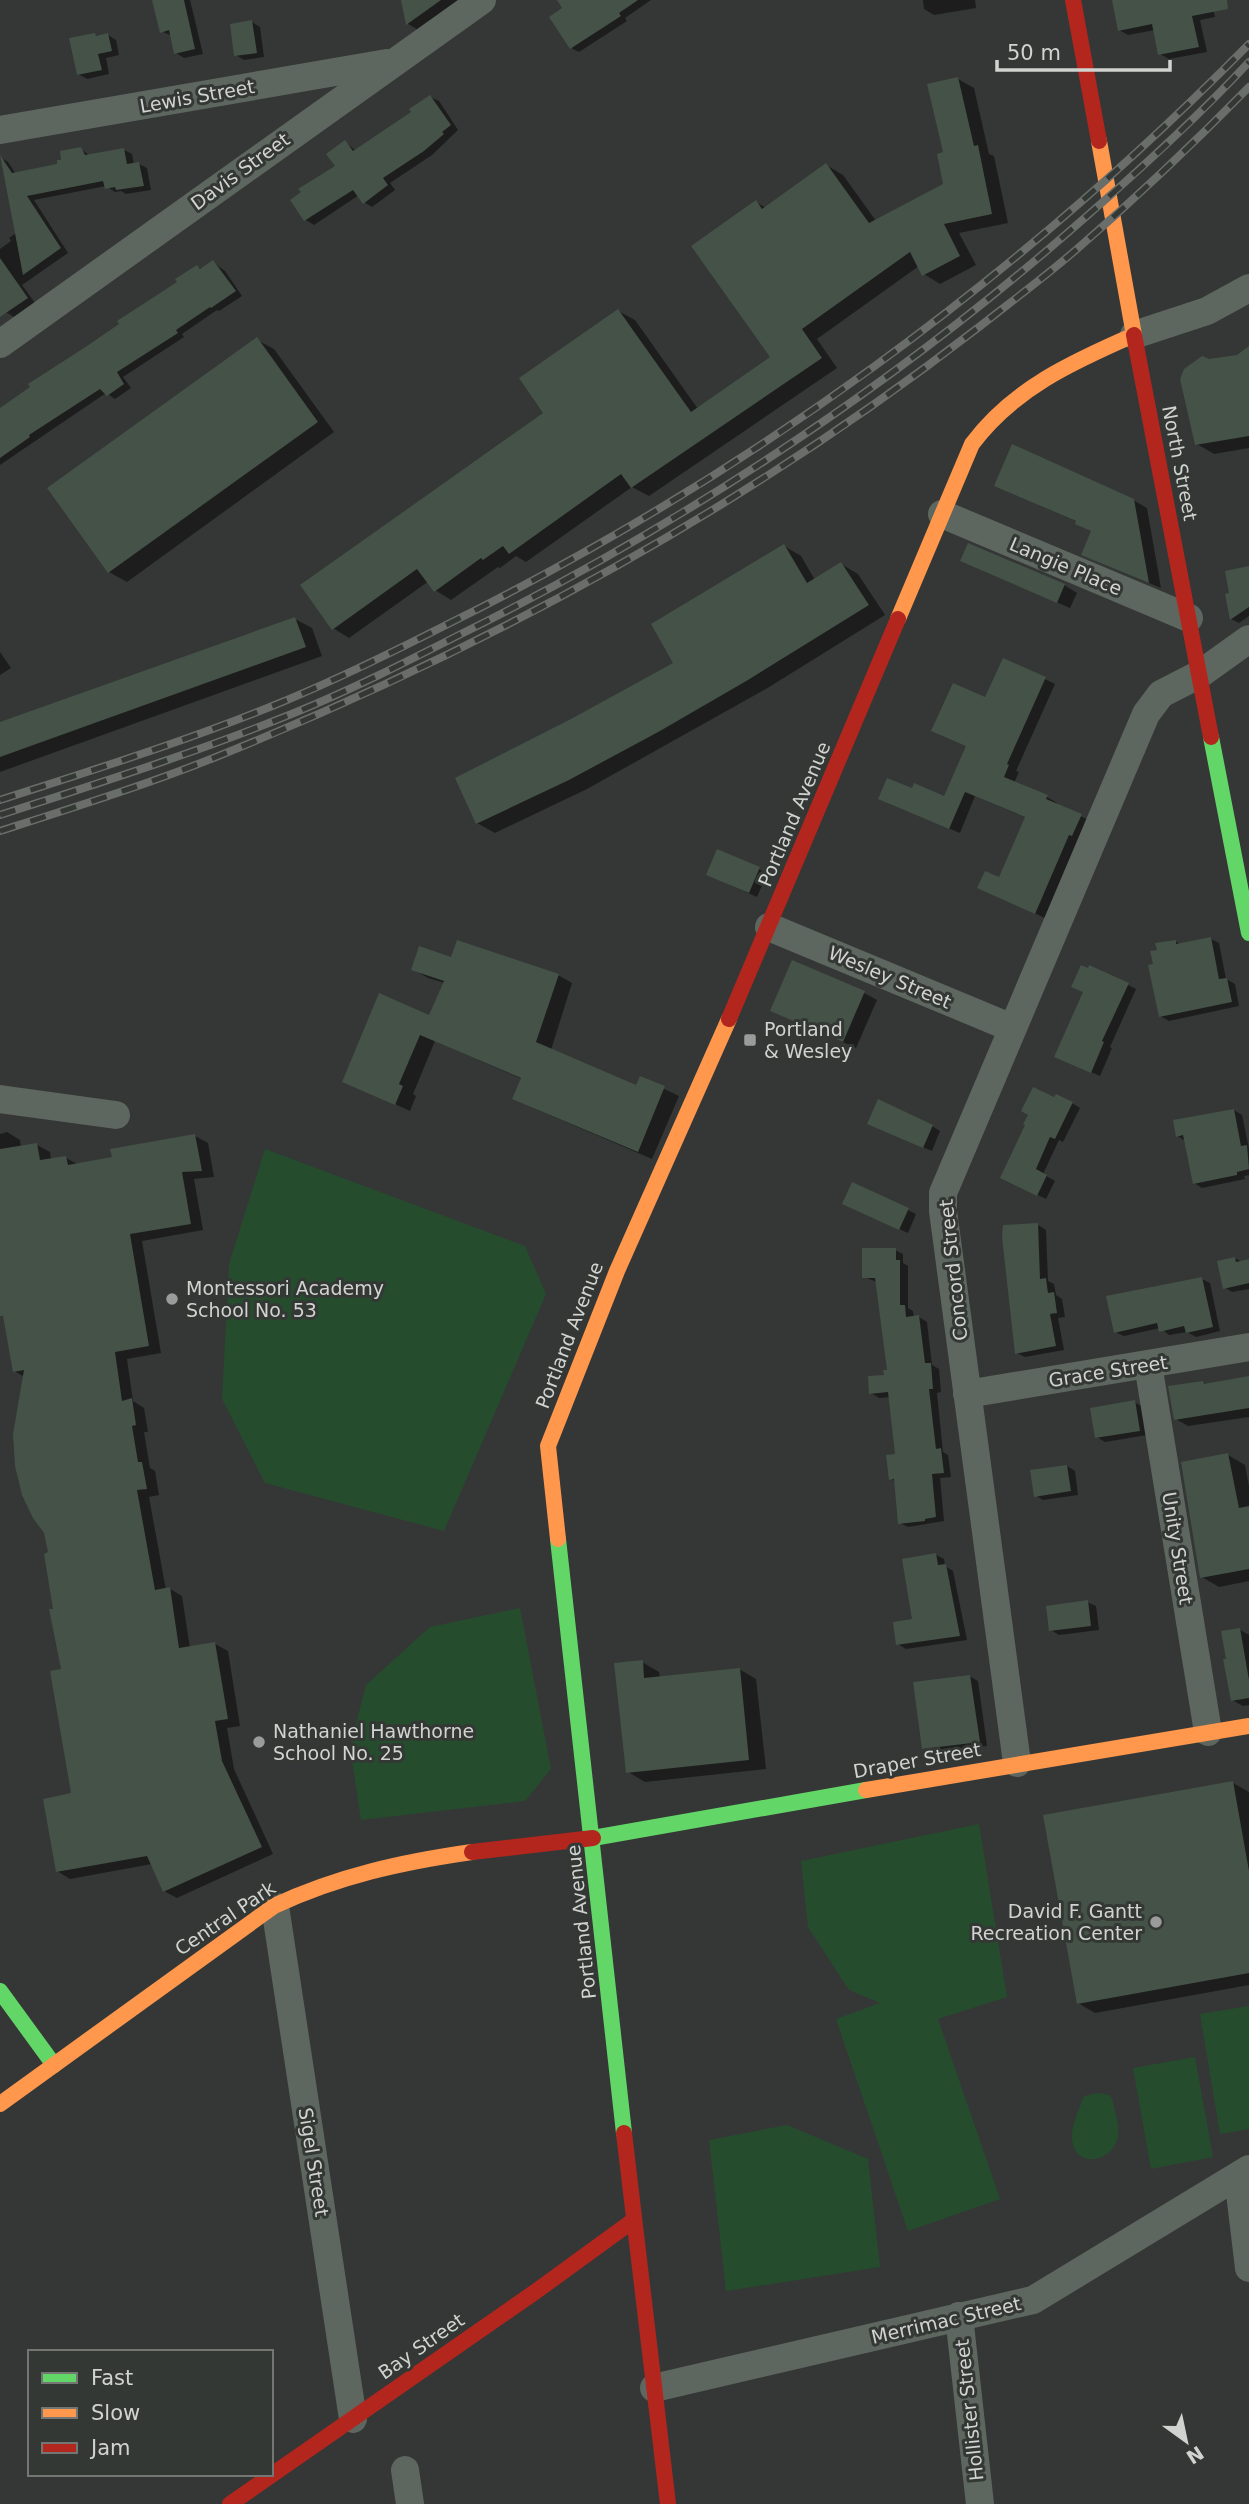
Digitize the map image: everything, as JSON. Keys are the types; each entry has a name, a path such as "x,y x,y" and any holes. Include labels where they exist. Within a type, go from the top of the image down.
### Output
{"main road":[{"name":"North Street","path":"1073,0 1134,335 1249,933"},
{"name":"Portland Avenue","path":"667,2504 548,1446 636,1224 769,927 972,444 989,419 1058,370 1134,335"},
{"name":"Draper Street","path":"593,1838 1017,1763 1249,1726"},
{"name":"Central Park","path":"0,2104 238,1930 275,1906 340,1879 373,1870 431,1859 593,1838"},
{"path":"0,1992 54,2065"},
{"name":"Bay Street","path":"273,2474 634,2220"},
{"name":"Bay Street","path":"230,2504 271,2476"}],"street":[{"name":"Davis Street","path":"0,344 474,3"},
{"name":"Lewis Street","path":"0,130 393,62"},
{"path":"1134,335 1207,311 1249,288"},
{"name":"Langie Place","path":"942,514 1189,618"},
{"name":"Concord Street","path":"1017,1763 943,1211 943,1193 1146,714 1161,694 1200,674 1249,639"},
{"name":"Wesley Street","path":"769,927 1012,1028"},
{"path":"0,1100 116,1115"},
{"name":"Grace Street","path":"967,1394 1249,1347"},
{"name":"Unity Street","path":"1149,1364 1208,1732"},
{"name":"Sigel Street","path":"275,1906 353,2419"},
{"path":"1244,2173 1249,2268"},
{"name":"Merrimac Street","path":"654,2388 1033,2300 1244,2173"},
{"name":"Hollister Street","path":"959,2316 980,2504"},
{"path":"405,2470 410,2504"}],"green space":[{"path":"265,1149 525,1246 546,1294 444,1531 265,1483 222,1399 229,1264"},
{"path":"520,1608 551,1769 525,1801 361,1820 350,1747 366,1685 430,1627"},
{"path":"979,1824 1007,1997 938,2019 1000,2199 908,2231 836,2019 880,2003 849,1990 808,1927 801,1861"},
{"path":"1249,2006 1249,2129 1220,2134 1200,2014"},
{"path":"1195,2057 1213,2157 1151,2169 1133,2068"},
{"path":"1098,2093 1112,2098 1118,2122 1118,2136 1109,2152 1094,2159 1079,2155 1072,2138 1084,2096"},
{"path":"787,2125 868,2159 880,2267 726,2291 709,2140"}],"building":[{"path":"152,0 184,0 195,49 174,54 169,30 160,33"},
{"path":"401,0 441,0 406,25"},
{"path":"557,0 638,0 619,13 621,16 570,49 549,17 562,8"},
{"path":"1112,0 1227,0 1228,9 1192,16 1199,47 1158,55 1152,24 1118,31"},
{"path":"252,20 257,53 234,56 230,24"},
{"path":"95,33 96,36 108,33 112,51 98,54 102,70 77,75 69,38"},
{"path":"958,77 974,146 978,145 992,214 944,224 960,256 922,276 910,252 802,329 822,358 631,488 621,474 509,554 503,546 483,560 481,558 434,592 417,569 332,630 300,585 543,413 519,378 618,309 691,412 770,357 691,246 756,200 762,209 826,163 869,223 943,184 937,154 943,152 927,84"},
{"path":"430,95 451,125 442,132 444,134 383,178 388,185 363,204 353,190 304,221 290,200 301,192 298,189 335,166 326,154 345,140 353,151 411,112 409,109"},
{"path":"81,147 85,155 124,148 127,164 139,162 144,186 105,189 103,181 27,196 61,248 23,275 0,155 12,173 57,164 57,160 61,160 60,151"},
{"path":"0,258 28,298 0,317"},
{"path":"213,260 236,291 117,372 124,384 107,396 100,389 29,435 30,437 0,458 0,408 30,387 28,384 177,282 175,279 197,265 200,269"},
{"path":"257,337 318,422 108,573 47,488"},
{"path":"1249,346 1249,436 1195,445 1180,379 1184,369 1202,356 1209,359 1237,355"},
{"path":"1012,444 1134,499 1149,583 1081,555 1091,531 1075,524 1076,521 994,486"},
{"path":"968,543 1065,584 1057,603 960,561"},
{"path":"784,544 807,583 841,562 869,605 660,731 569,780 476,824 455,778 673,663 651,624"},
{"path":"1249,566 1249,607 1230,620 1225,594 1229,593 1225,571"},
{"path":"295,617 306,647 0,757 0,722"},
{"path":"1003,658 1046,677 1007,764 1009,765 1004,777 1048,795 1046,799 1082,814 1072,836 1069,835 1035,914 977,888 985,871 999,877 1025,817 965,792 949,829 878,799 887,778 912,788 914,783 944,796 966,746 931,731 953,683 985,697"},
{"path":"717,849 760,867 749,893 706,875"},
{"path":"1211,937 1219,979 1227,978 1232,1002 1159,1017 1148,965 1153,964 1150,951 1157,950 1155,943 1176,940 1176,944"},
{"path":"457,940 559,974 536,1042 636,1085 640,1076 665,1086 638,1152 512,1099 521,1078 420,1035 399,1084 403,1086 395,1105 342,1082 379,993 429,1015 444,981 411,970 419,946 451,957"},
{"path":"792,960 865,991 843,1042 770,1011"},
{"path":"1081,965 1088,968 1089,965 1129,983 1102,1041 1104,1042 1091,1073 1054,1057 1083,992 1071,987"},
{"path":"1033,1087 1073,1102 1055,1139 1050,1137 1036,1169 1047,1175 1037,1196 1000,1178 1025,1125 1023,1124 1028,1115 1021,1111"},
{"path":"878,1099 933,1125 923,1148 867,1124"},
{"path":"1234,1109 1241,1146 1247,1145 1249,1169 1237,1172 1237,1175 1193,1184 1183,1135 1176,1137 1173,1120"},
{"path":"195,1134 202,1171 182,1172 191,1224 130,1234 149,1346 115,1352 122,1401 132,1398 136,1425 132,1426 138,1462 142,1462 147,1489 137,1490 155,1590 170,1587 179,1648 215,1642 228,1719 215,1721 222,1761 262,1847 163,1892 147,1856 56,1872 43,1799 71,1793 50,1671 61,1669 49,1609 53,1609 44,1554 48,1552 44,1533 22,1495 15,1466 13,1434 24,1370 13,1372 3,1316 0,1316 0,1149 37,1143 40,1160 66,1156 68,1165 112,1157 110,1149"},
{"path":"852,1182 909,1208 899,1230 842,1204"},
{"path":"1038,1223 1040,1279 1046,1278 1048,1293 1054,1292 1057,1313 1050,1314 1056,1346 1015,1354 1002,1237 1003,1225"},
{"path":"862,1248 896,1248 896,1260 900,1260 900,1305 905,1305 906,1317 919,1315 925,1363 931,1363 933,1389 929,1389 936,1449 941,1448 944,1473 932,1474 936,1517 925,1521 898,1524 894,1479 889,1480 886,1455 895,1454 888,1392 869,1394 868,1376 884,1375 883,1370 887,1370 875,1278 862,1278"},
{"path":"1235,1257 1236,1262 1249,1259 1249,1283 1223,1289 1217,1261"},
{"path":"1202,1277 1213,1327 1186,1333 1184,1326 1159,1332 1157,1323 1114,1333 1106,1296"},
{"path":"1249,1376 1249,1408 1174,1420 1168,1386 1203,1381 1204,1384"},
{"path":"1135,1400 1140,1431 1095,1438 1090,1408"},
{"path":"1228,1453 1239,1508 1249,1506 1249,1569 1200,1578 1181,1462"},
{"path":"1067,1465 1071,1491 1034,1497 1030,1470"},
{"path":"936,1553 938,1565 946,1564 960,1636 896,1645 893,1622 912,1619 902,1559"},
{"path":"1088,1600 1091,1626 1049,1631 1046,1606"},
{"path":"1240,1628 1249,1680 1249,1698 1231,1701 1221,1631"},
{"path":"643,1660 644,1678 740,1668 749,1760 626,1773 614,1663"},
{"path":"970,1675 980,1742 922,1749 913,1682"},
{"name":"David F. Gantt Recreation Center","path":"1233,1781 1249,1871 1249,1973 1077,2004 1043,1815"}],"railway":[{"path":"0,800 180,741 328,682 558,567 666,505 771,438 873,367 972,292 1067,214 1160,131 1249,44"},
{"path":"0,815 185,754 336,695 545,591 628,545 788,445 942,335 1016,276 1150,160 1249,62"},
{"path":"0,831 163,777 317,715 516,620 707,513 891,392 1041,279 1143,190 1249,87"}],"traffic: fast":[{"path":"1211,737 1249,933"},
{"path":"558,1539 624,2133"},
{"path":"593,1838 866,1790"},
{"path":"0,1991 54,2065"}],"traffic: slow":[{"path":"898,619 972,444 988,425 1025,392 1066,367 1134,335 1099,141"},
{"path":"558,1539 548,1446 617,1271 729,1019"},
{"path":"866,1790 1249,1726"},
{"path":"0,2104 274,1906 322,1886 371,1871 472,1852"}],"traffic: jam":[{"path":"1073,0 1099,141"},
{"path":"1134,335 1211,737"},
{"path":"729,1019 898,619"},
{"path":"472,1852 593,1838"},
{"path":"624,2133 668,2504"},
{"path":"273,2474 634,2220"},
{"path":"230,2504 270,2476"}],"place":[{"name":"Portland & Wesley","path":"750,1040"},
{"name":"Montessori Academy School No. 53","path":"172,1299"},
{"name":"Nathaniel Hawthorne School No. 25","path":"259,1742"},
{"name":"David F. Gantt Recreation Center","path":"1156,1922"}]}
